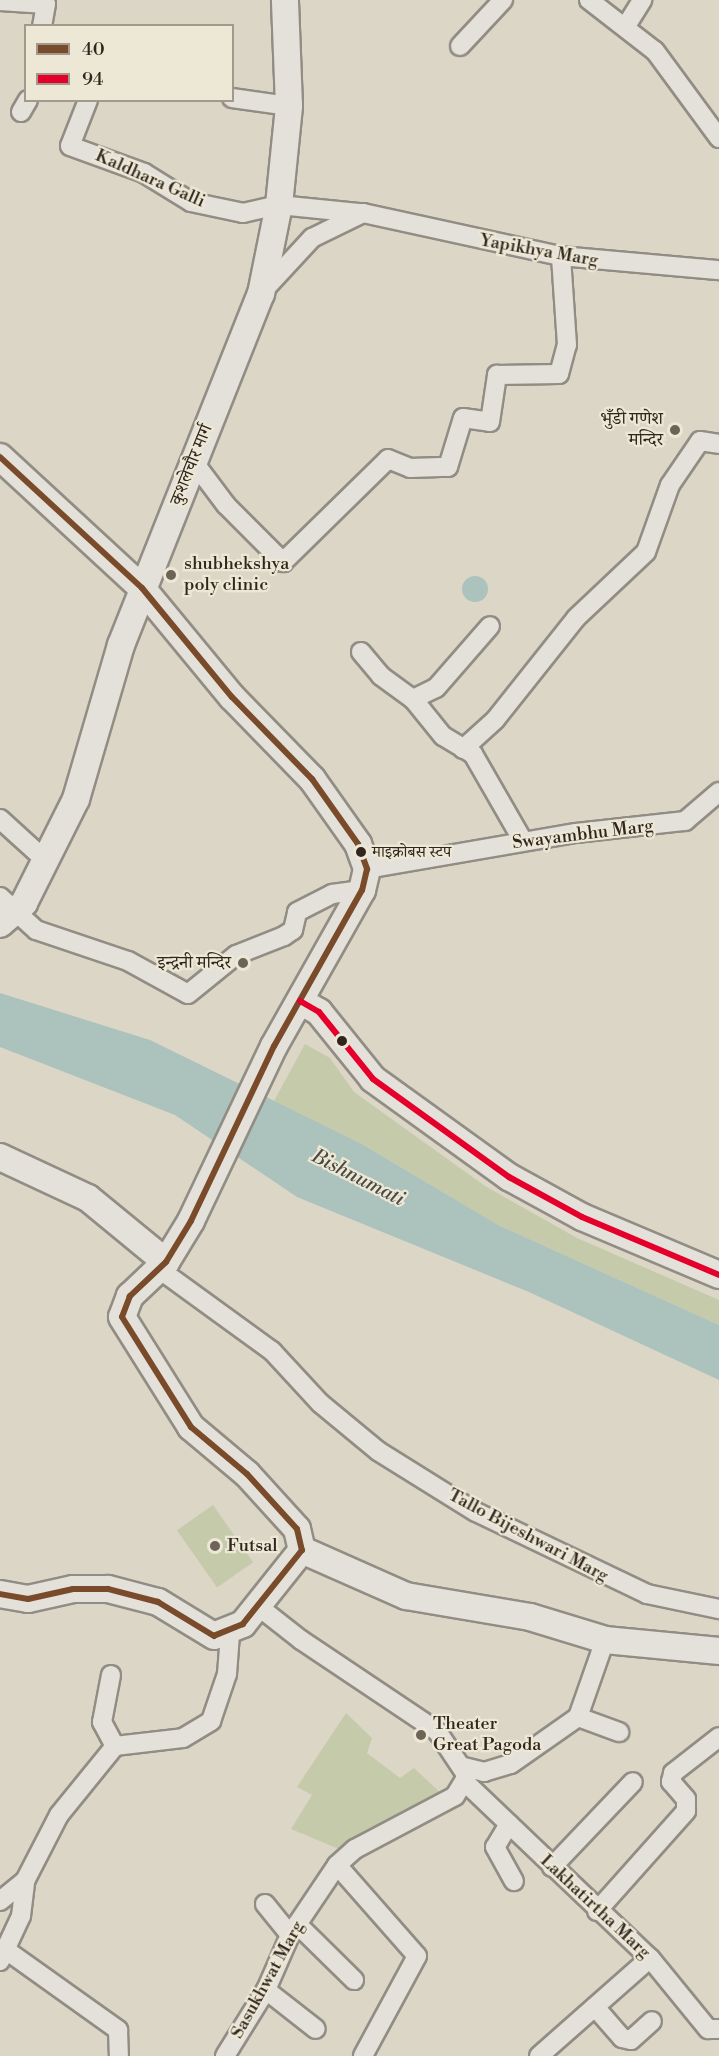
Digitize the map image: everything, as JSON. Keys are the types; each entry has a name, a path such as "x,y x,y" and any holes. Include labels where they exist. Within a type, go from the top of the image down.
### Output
{"main road":[{"name":"कुशलेचौर मार्ग","path":"6,911 44,859 76,800 142,588 261,294 279,205 289,106 285,0"},
{"path":"0,457 142,588 232,697 312,779 358,844 364,880 274,1046 191,1221 163,1265 130,1296 122,1317 191,1427 247,1474 297,1528 302,1550"},
{"path":"300,1001 319,1012 373,1079 509,1177 582,1217 719,1275"},
{"path":"0,1156 88,1198 163,1265"},
{"path":"0,1594 28,1599 73,1588 108,1589 158,1602 214,1636 230,1634 302,1550"},
{"path":"302,1550 406,1596 530,1617 605,1640 719,1651"}],"street":[{"path":"460,46 503,0"},
{"path":"589,0 655,51 719,138"},
{"path":"626,27 642,0"},
{"path":"0,1 46,4 42,24"},
{"path":"234,98 289,106"},
{"name":"Kaldhara Galli","path":"87,102 70,146 123,164 203,206 243,213 279,205"},
{"name":"Yapikhya Marg","path":"279,205 363,213 561,256 719,270"},
{"path":"261,294 312,238 363,213"},
{"path":"193,461 226,505 283,562 388,459 410,468 448,467 463,418 490,422 497,375 559,374 567,345 561,256"},
{"path":"463,749 495,720 576,618 646,552 670,485 700,441 719,444"},
{"path":"413,699 436,688 490,626"},
{"path":"361,652 381,676 413,699 442,736 473,754 523,841"},
{"name":"Swayambhu Marg","path":"6,911 36,930 128,961 188,994 236,955 284,936 293,930 297,912 364,880 523,841 685,821 719,792"},
{"path":"0,819 44,859"},
{"name":"Tallo Bijeshwari Marg","path":"163,1265 272,1351 320,1403 378,1451 476,1512 647,1594 719,1609"},
{"name":"Lakhatirtha Marg","path":"264,1596 259,1607 426,1722 465,1775 508,1824 597,1911 650,1958 713,2029"},
{"path":"119,2056 118,2030 3,1956 21,1916 25,1881 59,1815 115,1746 183,1738 211,1721 227,1674 230,1634"},
{"path":"465,1775 511,1764 578,1717 605,1640"},
{"path":"111,1676 102,1722 115,1746"},
{"path":"578,1717 619,1732"},
{"path":"597,1911 686,1811 686,1799 671,1782 673,1773 719,1737"},
{"name":"Sasukhwat Marg","path":"231,2053 267,1990 293,1929 337,1865 366,1843 429,1814 465,1775"},
{"path":"552,1867 633,1782"},
{"path":"508,1824 495,1847 514,1881"},
{"path":"337,1865 417,1956 363,2056"},
{"path":"0,1901 25,1881"},
{"path":"265,1904 354,1980"},
{"path":"539,2056 650,1958"},
{"path":"267,1990 316,2029"},
{"path":"594,2007 622,2038 631,2040 652,2021"},
{"path":"713,2029 719,2013"}],"green space":[{"path":"305,1044 330,1058 354,1092 485,1186 577,1238 719,1300 719,1325 500,1226 360,1143 274,1101"},
{"name":"Futsal","path":"213,1505 253,1562 217,1588 177,1530"},
{"path":"346,1713 372,1738 367,1753 400,1778 414,1768 445,1797 341,1850 291,1829 312,1795 297,1787"}],"water":[{"path":"475,576 484,580 488,589 484,598 475,602 466,598 462,589 466,580"},
{"name":"Bishnumati","path":"0,993 150,1040 360,1143 500,1226 719,1325 719,1380 529,1292 297,1197 175,1115 0,1047"}],"transit line":[{"name":"40","path":"0,457 142,588 232,697 312,779 358,844 367,869 362,890 274,1046 191,1221 166,1262 130,1296 122,1317 191,1427 247,1474 297,1529 302,1550 243,1624 214,1636 158,1602 108,1589 73,1589 28,1599 0,1594"},
{"name":"94","path":"300,1001 319,1012 373,1079 509,1177 582,1217 719,1275"}],"place":[{"name":"भुँडी गणेश मन्दिर","path":"675,430"},
{"name":"shubhekshya poly clinic","path":"171,575"},
{"name":"माइक्रोबस स्टप","path":"361,852"},
{"name":"इन्द्रनी मन्दिर","path":"243,963"},
{"name":"Futsal","path":"215,1546"},
{"name":"Theater Great Pagoda","path":"421,1735"}]}
